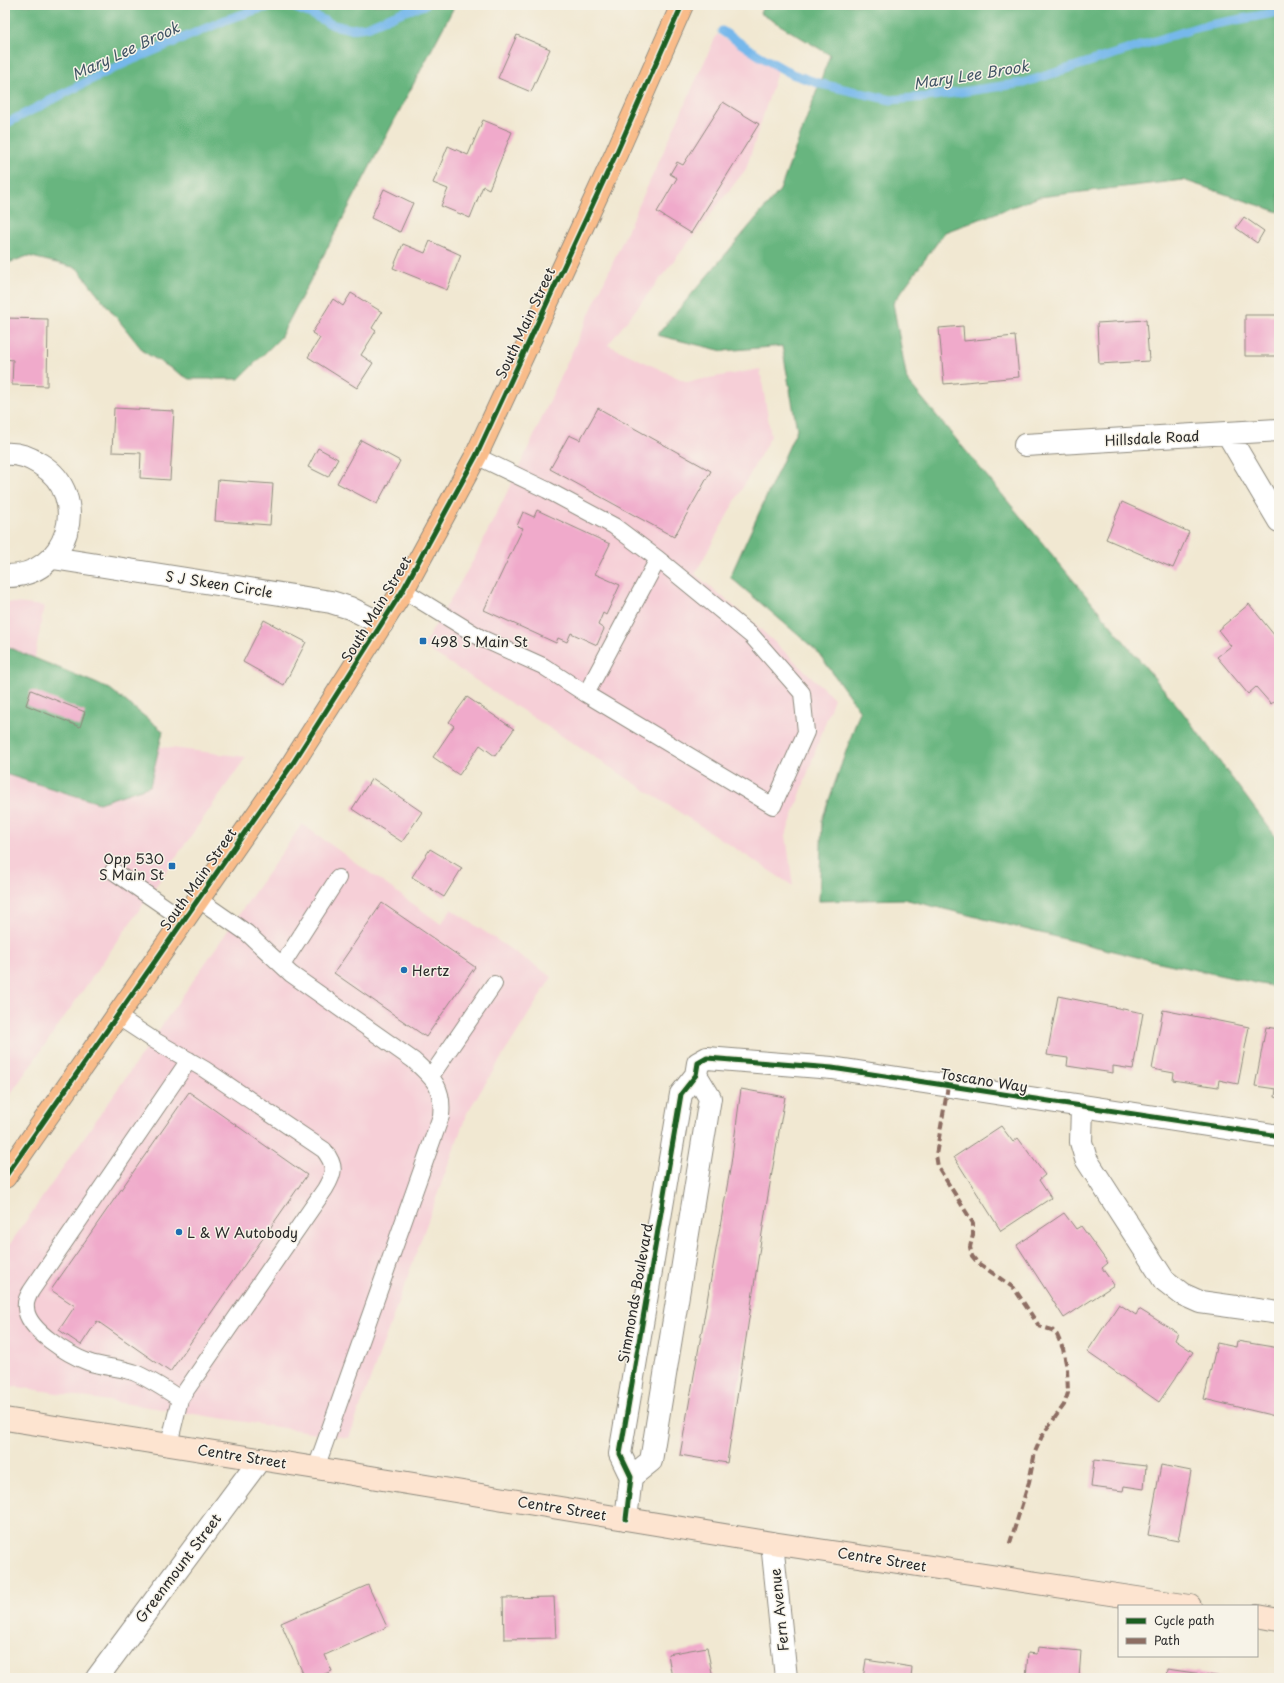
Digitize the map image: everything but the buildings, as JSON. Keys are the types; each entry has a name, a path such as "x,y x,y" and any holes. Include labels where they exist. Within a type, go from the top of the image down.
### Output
{"main road":[{"name":"South Main Street","path":"5,1177 293,763 403,590 476,456 619,146 682,5"},
{"name":"Centre Street","path":"5,1419 169,1444 772,1543 1183,1605"},
{"path":"1258,1616 1279,1620"}],"street":[{"name":"Hillsdale Road","path":"1025,445 1279,430"},
{"path":"1227,433 1279,521"},
{"path":"5,454 30,458 47,468 60,483 68,502 69,522 64,541 53,558 36,570 17,577 5,576"},
{"name":"S J Skeen Circle","path":"53,558 332,602 350,608 382,624"},
{"name":"Toscano Way","path":"696,1075 698,1063 707,1058 832,1068 1279,1136"},
{"path":"626,1519 631,1477 651,1461 710,1098 696,1075"},
{"name":"Simmonds Boulevard","path":"631,1477 620,1454 681,1094 696,1075"},
{"path":"1082,1106 1081,1142 1086,1159 1164,1280 1182,1294 1200,1302 1279,1312"},
{"name":"Greenmount Street","path":"97,1678 260,1459"},
{"name":"Fern Avenue","path":"772,1543 786,1678"}],"lane":[{"path":"403,590 481,638 543,666 586,694 773,806 806,732 802,693 752,636 658,559 614,526 547,490 476,456"},
{"path":"586,694 658,559"},
{"path":"113,871 184,920"},
{"path":"282,965 338,878"},
{"path":"198,900 247,933 291,974 413,1060 431,1076 438,1087 442,1101 441,1116 316,1468"},
{"path":"431,1076 494,984"},
{"path":"117,1016 152,1039 189,1060 324,1150 331,1159 334,1169 331,1179 325,1189 180,1399 169,1444"},
{"path":"180,1399 155,1383 134,1373 119,1368 90,1363 78,1358 51,1341 33,1324 26,1309 26,1302 31,1291 189,1060"}],"shaded area":[{"path":"717,34 765,63 778,69 746,169 608,345 687,382 760,369 771,436 695,574 755,624 834,698 786,835 793,886 423,646 474,559 519,468"},
{"path":"5,602 44,606 22,730 246,757 5,1102"},
{"path":"302,824 441,924 451,909 552,977 467,1113 349,1438 5,1385 5,1251"}],"green space":[{"path":"5,5 455,5 280,338 239,379 189,379 144,352 77,268 28,256 5,264"},
{"path":"764,5 1279,5 1279,212 1183,180 1039,197 945,232 893,303 907,380 1181,710 1279,841 1279,988 1141,958 904,899 819,901 822,820 860,711 817,651 730,577 797,429 782,346 723,351 657,335 780,190 830,55 760,13"},
{"path":"5,646 110,689 163,731 150,786 99,803 5,774"}],"waterway":[{"name":"Mary Lee Brook","path":"5,124 134,59 228,19 262,8 284,5"},
{"name":"Mary Lee Brook","path":"288,5 333,25 351,29 367,27 400,13 425,5"},
{"name":"Mary Lee Brook","path":"722,31 760,56 792,74 821,84 891,100 926,97 1023,83 1199,27 1279,12"}],"marked path":[{"path":"948,1086 936,1155 938,1167 973,1223 973,1235 970,1247 972,1256 978,1263 1014,1288 1039,1326 1052,1330 1057,1335 1063,1349 1067,1368 1068,1393 1064,1405 1042,1436 1035,1452 1029,1482 1009,1546"}],"cycle path":[{"path":"5,1177 293,763 403,590 476,456 616,154 682,5"},
{"path":"626,1519 631,1477 620,1454 681,1094 696,1075 698,1063 707,1058 832,1068 1279,1136"}],"place":[{"name":"498 S Main St","path":"423,641"},
{"name":"Opp 530 S Main St","path":"172,866"},
{"name":"Hertz","path":"404,970"},
{"name":"L & W Autobody","path":"179,1232"}]}
